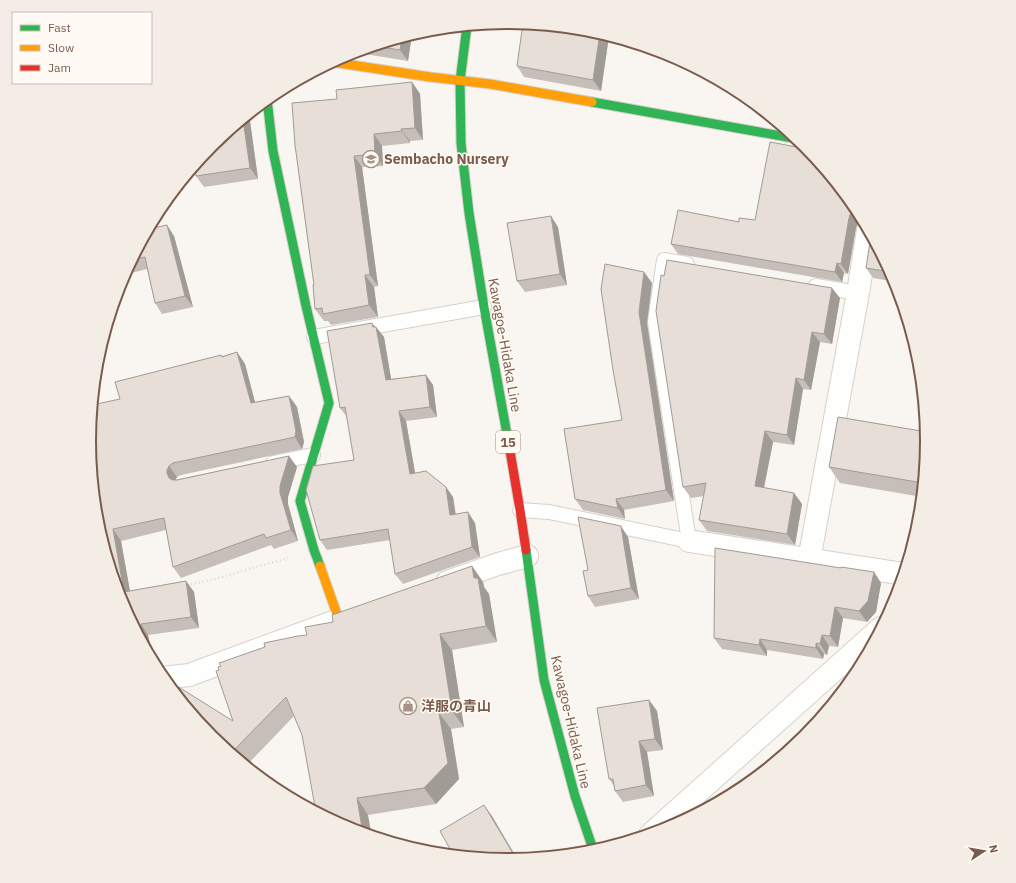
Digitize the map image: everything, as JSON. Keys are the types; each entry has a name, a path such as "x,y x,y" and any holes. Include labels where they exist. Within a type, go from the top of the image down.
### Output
{"street":[{"name":"Kawagoe-Hidaka Line","path":"466,32 460,81 461,144 469,213 520,510 544,680 575,796 592,845"},
{"path":"343,64 490,84 786,137"},
{"path":"268,107 273,151 328,403 300,501 314,550 339,620"},
{"path":"809,560 858,294 867,238"},
{"path":"689,541 899,573"},
{"path":"425,590 498,564 527,556"},
{"path":"169,677 189,675 360,612"},
{"path":"662,825 871,637"}],"lane":[{"path":"520,510 549,512 689,541 655,322 664,260 703,267"},
{"path":"804,284 858,294"},
{"path":"314,336 484,307"},
{"path":"260,466 313,455"}],"path":[{"path":"181,586 215,579 314,550"}],"building":[{"path":"522,30 562,33 599,39 593,80 517,66"},
{"path":"401,43 400,50 386,48"},
{"path":"412,82 415,128 374,134 375,154 354,156 370,275 365,275 369,305 323,314 322,308 315,309 314,285 295,145 292,103 337,99 336,90"},
{"path":"244,125 250,168 196,176 195,173 216,150"},
{"path":"770,142 797,147 835,190 851,212 841,264 837,263 835,272 671,244 678,210 739,222 739,218 755,220"},
{"path":"551,216 560,274 517,281 507,223"},
{"path":"167,225 185,296 155,303 145,257 138,258 156,227"},
{"path":"870,244 883,271 866,268"},
{"path":"667,260 832,288 824,334 812,332 804,380 796,378 787,435 765,431 755,486 794,493 787,534 699,520 706,483 683,487 656,311 661,275 664,276"},
{"path":"605,264 644,272 639,312 666,490 616,499 618,508 575,499 564,429 622,420 601,289"},
{"path":"372,323 373,327 376,327 386,380 426,375 430,407 399,411 410,474 426,471 446,487 450,515 468,512 472,547 395,574 388,529 320,540 306,490 313,466 354,460 345,407 340,408 327,331"},
{"path":"237,352 251,403 289,396 296,431 295,437 173,463 169,466 167,473 169,478 177,480 289,456 280,486 280,493 291,530 266,538 264,534 173,567 164,518 113,529 124,591 117,574 103,522 99,495 96,468 97,404 120,399 115,382 221,355 222,357"},
{"path":"838,417 920,431 918,482 829,467"},
{"path":"578,517 621,526 631,588 588,596 583,571 588,570"},
{"path":"715,548 874,572 868,601 859,611 835,607 830,636 822,635 820,644 816,643 816,648 760,639 759,645 714,638"},
{"path":"472,566 474,578 478,578 486,626 440,634 452,711 439,713 448,763 424,788 357,798 362,827 315,805 302,735 286,697 234,750 216,733 175,685 233,721 216,671 219,670 218,667 221,666 219,663 265,647 264,643 307,635 305,627 333,622 332,615"},
{"path":"186,581 191,617 141,624 142,631 124,592"},
{"path":"649,700 655,739 639,741 646,785 615,791 613,779 609,779 597,708"},
{"path":"484,805 513,854 481,853 450,849 440,831"}],"traffic: fast":[{"path":"466,32 460,81 461,143 469,213 510,451"},
{"path":"592,102 786,137"},
{"path":"268,107 273,151 306,306 329,403 300,501 320,566"},
{"path":"526,550 544,680 575,796 592,845"}],"traffic: slow":[{"path":"343,64 430,77 490,84 592,102"},
{"path":"320,566 339,620"}],"traffic: jam":[{"path":"510,451 526,550"}],"place":[{"name":"Sembacho Nursery","path":"371,159"},
{"name":"洋服の青山","path":"408,706"}]}
